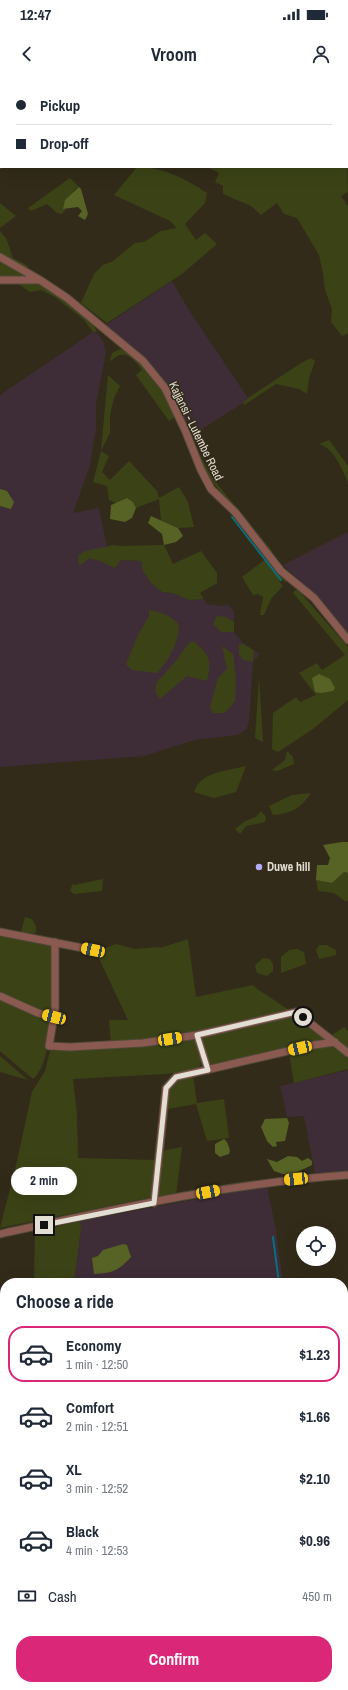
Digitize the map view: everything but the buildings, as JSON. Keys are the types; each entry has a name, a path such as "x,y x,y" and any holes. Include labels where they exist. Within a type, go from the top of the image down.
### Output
{"street":[{"name":"Kajjansi - Lutembe Road","path":"0,257 40,280 67,298 143,361 165,388 185,430 201,470 212,489 235,512 281,571 314,598 348,640"},
{"path":"0,280 40,280"},
{"path":"0,932 93,950"},
{"path":"55,942 54,1017 49,1046 126,1045 197,1035 296,1012 348,1053"},
{"path":"0,996 38,1013 54,1017"},
{"path":"197,1035 208,1070"},
{"path":"154,1203 166,1088 176,1077 314,1045 335,1042"},
{"path":"0,1234 217,1190 262,1183 348,1175"}],"shaded area":[{"path":"172,281 190,312 248,398 243,403 191,436 191,428 195,425 194,421 189,422 183,419 166,387 104,326"},
{"path":"93,332 98,334 103,341 106,352 96,405 96,429 90,465 73,513 99,508 107,547 115,568 121,560 142,561 144,571 152,584 162,592 173,593 189,600 204,599 207,604 223,606 228,604 234,612 234,632 244,644 260,654 253,662 249,722 246,730 237,735 194,740 144,756 0,767 0,395"},
{"path":"348,532 348,634 322,601 283,565"},
{"path":"348,1070 348,1172 315,1174 304,1116 287,1117 280,1086"},
{"path":"267,1186 276,1231 282,1278 75,1278 81,1228 80,1221"}],"green space":[{"path":"136,168 156,169 191,183 207,193 205,203 185,224 196,240 205,233 217,244 182,274 107,323 81,303 94,274 103,265 113,261 135,243 144,242 161,231 177,228 170,221 114,195"},
{"path":"209,168 347,168 348,192 341,196 348,206 348,333 342,336 331,322 332,309 325,290 319,255 297,218 284,214 277,203 261,215 251,206 223,194 223,186 215,182 219,173"},
{"path":"70,178 79,187 75,189 64,209 66,209 62,214 57,213 47,204 31,211 28,208"},
{"path":"79,187 81,189 88,214 85,220 78,216 82,211 78,207 63,209 65,200"},
{"path":"0,203 16,216 0,228"},
{"path":"0,231 6,238 13,258 28,266 27,269 0,255"},
{"path":"0,260 21,272 24,276 20,278 0,277"},
{"path":"39,282 80,311 94,325 97,332 93,332 83,319 55,297 41,290 30,292 17,283"},
{"path":"120,349 128,352 145,366 160,388 175,417 169,421 136,375 142,370 136,362 124,355 120,355 111,361 110,360 112,353"},
{"path":"311,358 315,361 309,378 307,394 299,389 276,384 244,405 243,403 248,398"},
{"path":"108,375 120,386 114,398 110,415 110,433 101,451"},
{"path":"329,440 348,466 348,482 340,465 333,455 325,446 319,444"},
{"path":"193,443 213,479 272,551 271,553 205,472"},
{"path":"101,451 109,456 102,472 110,480 129,461 157,491 159,498 179,487 188,502 194,527 178,528 161,520 159,499 136,508 133,502 127,498 116,503 109,500 107,486 93,482"},
{"path":"0,489 7,491 14,502 11,509 0,506"},
{"path":"127,498 133,502 136,508 132,518 125,522 110,519 111,505"},
{"path":"151,516 178,528 183,536 176,542 164,545 162,534 148,523"},
{"path":"112,545 164,545 173,564 201,551 217,573 217,583 200,593 204,599 189,600 173,593 162,592 152,584 143,571 141,561 121,560 115,568 90,558 79,566 78,556 85,551"},
{"path":"267,558 286,580 286,583 282,579 279,581 283,586 271,599 264,615 260,615 263,597 258,594 253,595 242,577"},
{"path":"295,590 298,590 348,647 348,700 313,729 278,752 272,749 273,713 296,697 300,702 316,695 299,673 317,663 322,670 345,655 293,593"},
{"path":"149,610 166,615 179,625 175,645 165,663 157,673 132,670 126,664 138,635 149,616"},
{"path":"217,616 226,617 234,622 234,632 221,632 213,624"},
{"path":"194,641 203,650 208,658 209,667 207,681 187,676 160,699 155,691 157,682 176,661 189,643"},
{"path":"244,644 254,651 253,662 243,660 239,655 239,645"},
{"path":"222,646 233,654 236,678 235,701 225,713 213,713 210,707 218,678 227,669"},
{"path":"319,674 330,679 335,688 333,691 321,693 315,692 312,678"},
{"path":"259,677 263,742 255,738"},
{"path":"287,751 293,757 294,764 277,771 272,770 285,760"},
{"path":"246,766 236,792 214,798 194,792 198,785 209,776"},
{"path":"311,793 303,803 295,809 285,813 273,815 269,806 292,795"},
{"path":"261,811 266,817 265,822 246,826 240,834 235,829 245,821 256,817"},
{"path":"348,842 348,873 344,872 332,883 316,880 317,865 328,865 330,858 323,845"},
{"path":"344,872 348,873 348,901 345,901 334,893 318,891 316,880 332,883"},
{"path":"103,879 102,891 74,894 70,891 73,883 74,885"},
{"path":"25,917 32,919 36,926 36,933 27,934 21,932"},
{"path":"0,934 51,945 53,951 53,1015 0,994"},
{"path":"188,939 196,997 253,985 289,1010 205,1032 111,1044 109,1020 128,1020 96,952 116,944 135,949 160,948"},
{"path":"319,945 327,945 336,950 336,955 319,959 316,950"},
{"path":"297,949 304,952 306,964 281,973 281,957 289,950"},
{"path":"263,958 270,959 273,964 273,971 267,976 257,973 255,965"},
{"path":"0,998 52,1018 44,1059 38,1074 33,1079 0,1051"},
{"path":"292,1016 299,1017 327,1041 210,1066 201,1039 202,1036 239,1030"},
{"path":"344,1027 348,1031 348,1050 332,1035"},
{"path":"191,1038 196,1040 201,1056 201,1063 197,1070 165,1074 73,1079 77,1114 78,1158 157,1160 153,1197 0,1228 17,1161 32,1092 45,1071 50,1051 129,1048"},
{"path":"333,1045 348,1056 348,1069 294,1083 289,1053"},
{"path":"0,1056 28,1080 0,1072"},
{"path":"193,1076 197,1103 224,1099 229,1138 207,1141 196,1104 168,1109 169,1095 172,1085 179,1080"},
{"path":"287,1118 289,1123 285,1141 276,1142 277,1146 273,1147 267,1141 261,1127 265,1119"},
{"path":"224,1139 230,1150 229,1154 220,1157 215,1153 215,1144"},
{"path":"182,1147 176,1195 158,1198 157,1195 162,1151"},
{"path":"288,1156 297,1157 302,1161 308,1158 312,1161 312,1165 289,1176 274,1171 267,1159 277,1162"},
{"path":"80,1221 81,1228 75,1278 34,1278 35,1233"},
{"path":"123,1244 127,1245 131,1257 119,1268 111,1272 94,1274 92,1258 98,1256 103,1250"}],"waterway":[{"path":"232,517 252,543"},
{"path":"253,544 281,580"},
{"path":"273,1237 278,1278"}],"place":[{"name":"Duwe hill","path":"259,867"}],"route":[{"path":"44,1225 154,1203 166,1088 176,1077 208,1070 197,1035 296,1012 303,1017"}]}
